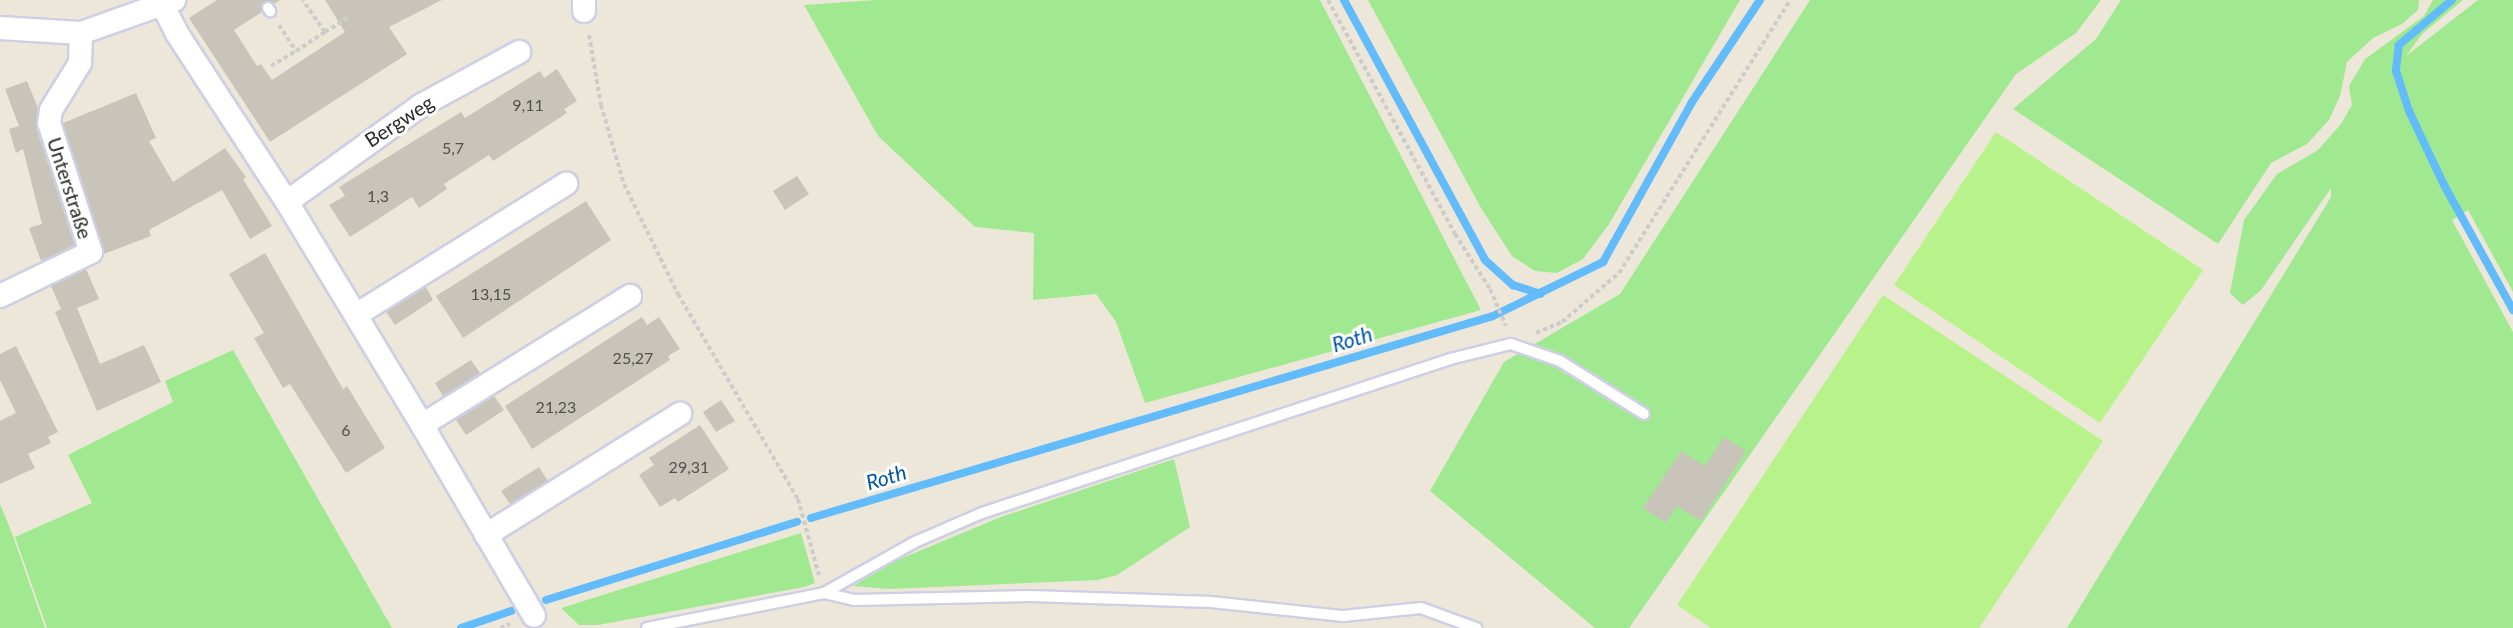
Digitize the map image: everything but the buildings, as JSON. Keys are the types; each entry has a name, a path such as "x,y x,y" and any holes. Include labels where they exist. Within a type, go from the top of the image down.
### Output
{"street":[{"path":"0,28 81,33 166,2 422,425 537,622"},
{"name":"Unterstraße","path":"0,296 91,252 49,123 51,110 80,63 81,33"},
{"name":"Bergweg","path":"286,202 420,105 519,52"},
{"path":"356,315 566,184"},
{"path":"422,425 630,296"},
{"path":"486,535 680,414"}],"lane":[{"path":"647,628 824,593 915,542 982,513 1450,359 1510,344 1560,361 1644,414"},
{"path":"824,593 854,600 1030,596 1211,602 1343,616 1421,608 1476,628"}],"path":[{"path":"303,0 325,32"},
{"path":"1328,0 1434,196 1495,300 1506,324"},
{"path":"1510,344 1562,322 1619,273 1790,0"},
{"path":"584,5 601,105 624,184 678,294 798,499 824,593"},
{"path":"269,9 296,51"},
{"path":"271,66 349,17"}],"green space":[{"path":"875,0 1320,0 1481,310 1145,403 1116,322 1096,294 1033,300 1034,233 975,227 878,136 804,5"},
{"path":"1368,0 1740,0 1609,224 1583,259 1557,273 1535,271 1512,256 1481,208"},
{"path":"1810,0 2101,0 2076,33 2016,74 1629,628 1595,628 1430,491 1504,362 1620,294"},
{"path":"2121,0 2419,0 2418,10 2402,24 2373,38 2347,62 2340,96 2329,120 2307,144 2271,163 2218,244 2013,109 2096,39"},
{"path":"2433,0 2463,0 2422,34 2406,56 2478,0 2513,0 2513,292 2468,210 2452,220 2513,332 2513,628 2067,628 2331,197 2331,188 2261,290 2243,305 2230,293 2244,220 2277,174 2318,150 2341,124 2352,105 2349,86 2365,59 2424,16"},
{"path":"1996,132 2203,270 2100,423 1894,285"},
{"path":"1883,295 2103,441 1979,628 1711,628 1677,605"},
{"path":"233,350 392,628 47,628 15,537 92,503 68,455 173,402 165,381"},
{"path":"1174,459 1190,527 1117,575 1098,580 890,589 853,586 895,561 1001,517"},
{"path":"0,504 13,536 45,628 0,628"},
{"path":"801,533 815,583 804,587 598,625 579,625 561,608"}],"waterway":[{"path":"1344,0 1485,260 1513,285 1541,294"},
{"name":"Roth","path":"811,518 1493,316 1603,262 1692,102 1760,0"},
{"path":"2452,0 2399,45 2396,71 2409,111 2444,185 2513,310"},
{"name":"Roth","path":"546,600 797,522"},
{"name":"Roth","path":"461,628 511,611"}]}
